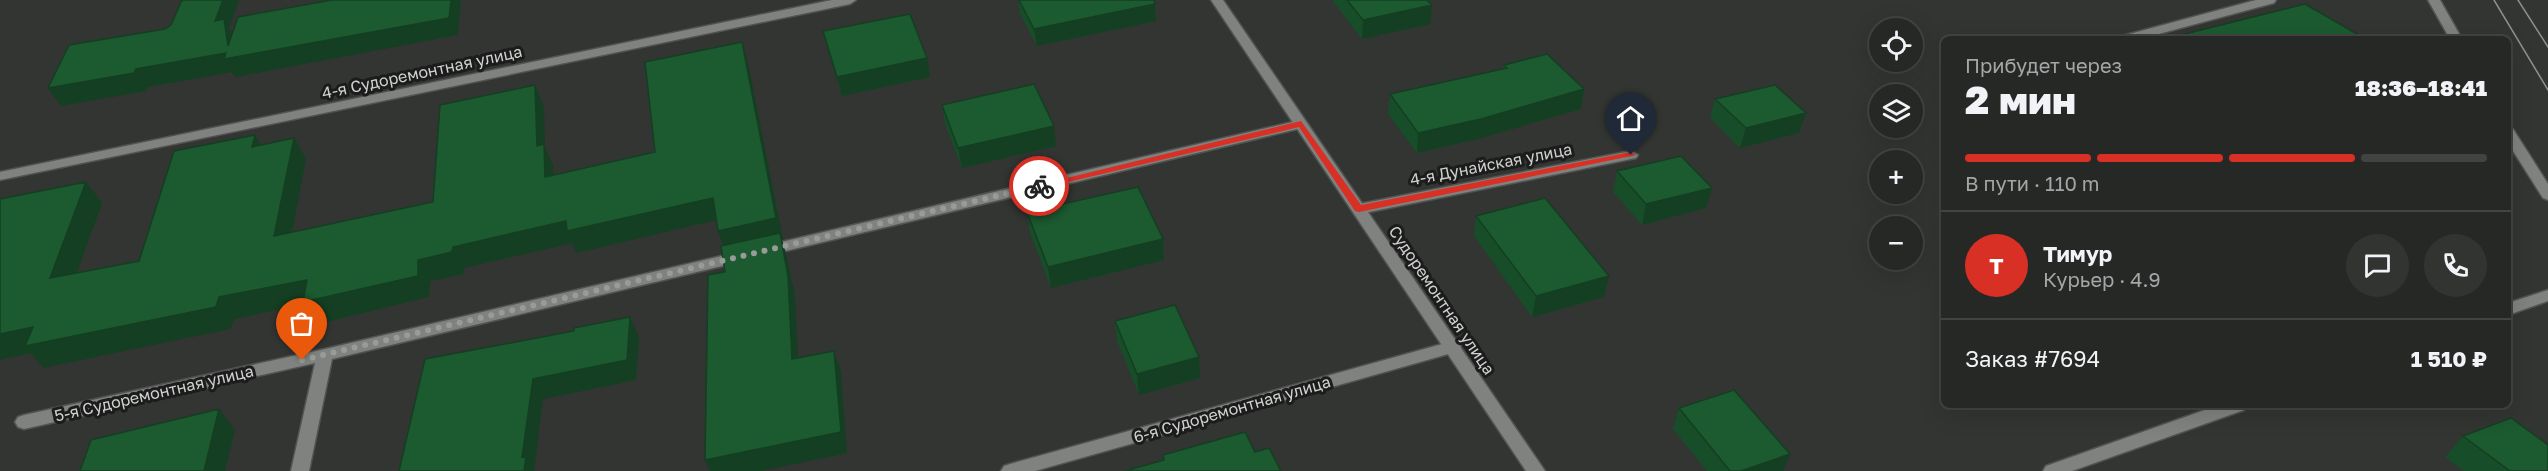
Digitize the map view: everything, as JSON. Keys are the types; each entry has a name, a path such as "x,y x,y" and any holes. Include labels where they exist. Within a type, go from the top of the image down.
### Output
{"street":[{"name":"4-я Судоремонтная улица","path":"0,176 850,0"},
{"name":"Судоремонтная улица","path":"1217,0 1536,471"},
{"path":"2137,36 2270,0"},
{"path":"2434,0 2454,36"},
{"name":"5-я Судоремонтная улица","path":"24,422 326,354 1301,124"},
{"path":"2511,137 2548,195"},
{"name":"4-я Дунайская улица","path":"1359,209 1631,155"},
{"path":"2511,308 2548,295"},
{"name":"6-я Судоремонтная улица","path":"1010,471 1453,348"},
{"path":"300,471 326,354"},
{"path":"2052,471 2230,408"}],"building":[{"path":"182,0 223,0 215,21 224,19 228,46 238,17 332,0 451,0 449,18 224,59 226,53 136,69 134,73 48,88 69,45 165,29 171,25"},
{"path":"1019,0 1154,0 1155,4 1034,29"},
{"path":"1347,0 1427,0 1432,5 1363,20"},
{"path":"2305,4 2361,36 2177,36"},
{"path":"910,14 927,58 837,77 823,31"},
{"path":"742,42 776,218 718,231 713,198 567,231 566,221 453,247 452,252 418,260 418,276 303,302 307,280 219,297 216,307 25,346 33,327 0,334 0,199 86,182 50,278 139,261 174,151 255,135 252,147 294,138 274,236 433,202 440,105 535,85 537,146 544,144 545,177 655,152 645,62"},
{"path":"1547,54 1584,89 1481,119 1418,133 1390,94 1507,68 1504,65"},
{"path":"1034,84 1054,126 958,148 942,105"},
{"path":"1775,85 1806,113 1746,128 1715,99"},
{"path":"1681,156 1712,188 1646,204 1617,171"},
{"path":"1138,187 1163,239 1048,267 1027,212"},
{"path":"1545,198 1609,276 1536,296 1476,216"},
{"path":"780,233 788,276 792,359 834,351 841,432 705,460 708,275 725,272 721,246"},
{"path":"1175,305 1199,357 1137,374 1115,321"},
{"path":"630,317 627,360 533,379 522,457 526,456 524,471 399,471 425,359 574,331 574,328"},
{"path":"1734,390 1790,454 1741,471 1730,471 1679,408"},
{"path":"219,409 204,471 80,471 91,440"},
{"path":"2511,418 2548,445 2548,471 2510,471 2463,436"},
{"path":"1245,432 1255,452 1269,448 1281,471 1125,471 1164,460 1163,455"}],"tram line":[{"path":"2494,0 2548,90"},
{"path":"2518,0 2548,47"}],"way so far":[{"path":"302,360 1039,186"}],"route":[{"path":"1039,186 1301,124 1359,209 1631,155"}]}
